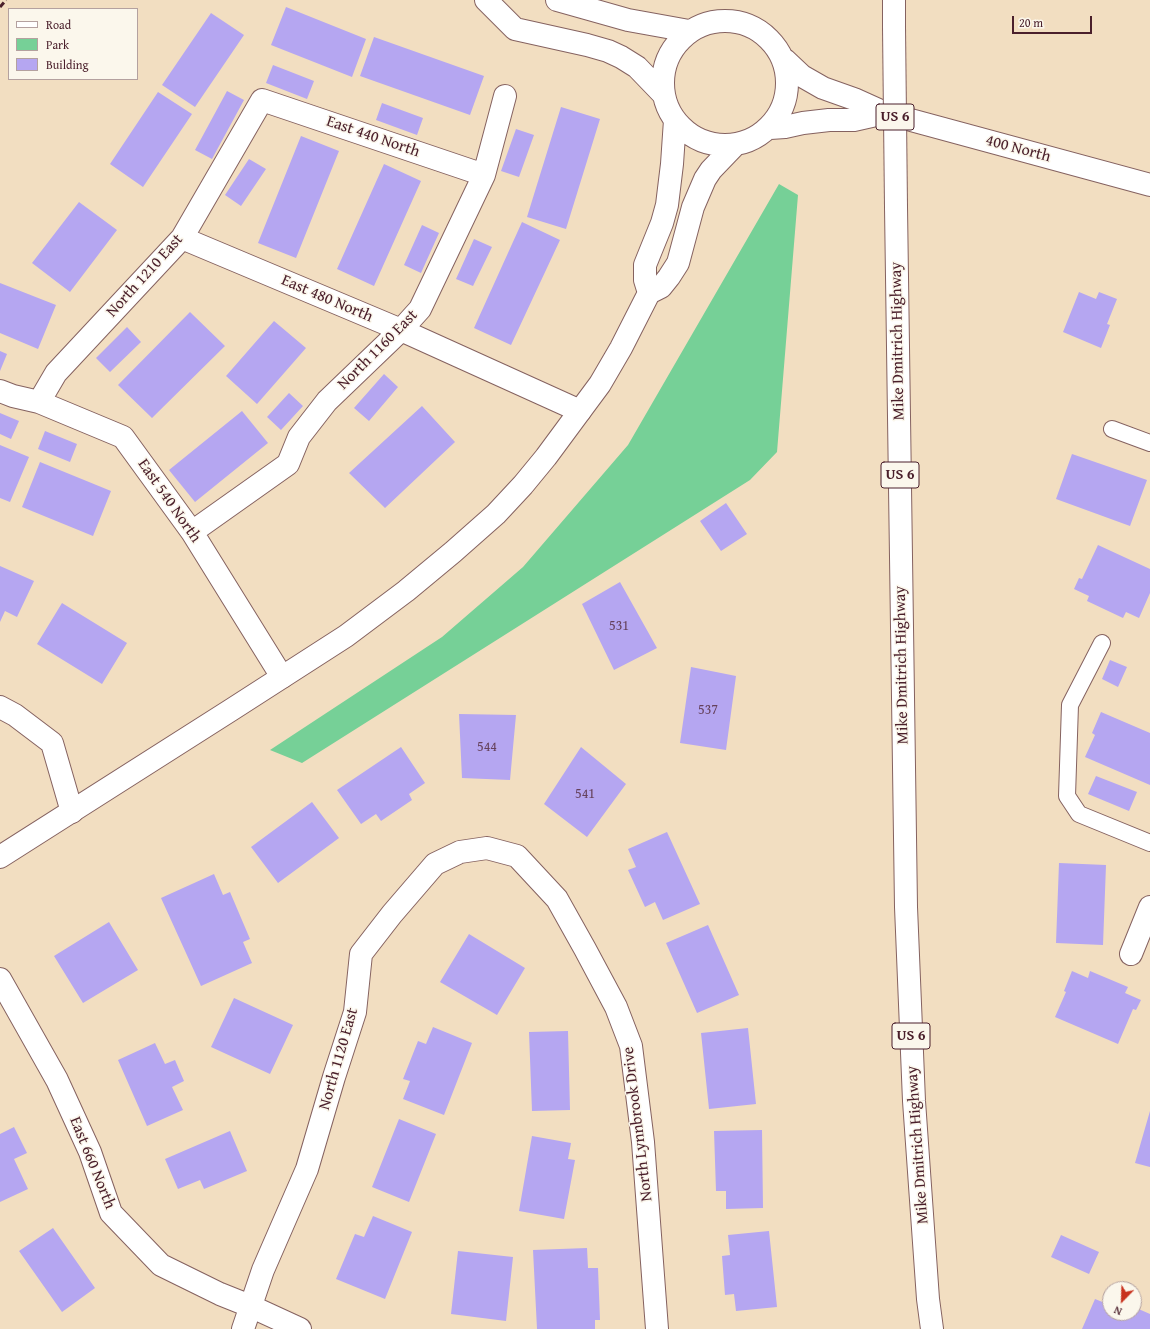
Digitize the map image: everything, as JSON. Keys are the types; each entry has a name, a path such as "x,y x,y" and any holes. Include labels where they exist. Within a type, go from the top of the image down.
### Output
{"main road":[{"path":"486,0 515,29 587,45 608,51 621,57 637,67 663,94"},
{"path":"557,0 628,20 689,31"},
{"name":"Mike Dmitrich Highway","path":"894,0 906,907 914,1101 928,1299 932,1329"},
{"path":"718,21 733,22 745,25 757,31 775,46 785,60 788,84 785,100 780,113 770,128 754,138 735,145 713,145 693,136 675,120 669,111 663,94 664,73 677,43 689,31 718,21"},
{"name":"400 North","path":"785,60 802,76 823,88 854,99 885,113 1150,186"},
{"name":"North 1160 East","path":"192,532 288,464 299,437 327,401 401,330 420,309 484,175 506,96"},
{"name":"East 440 North","path":"262,100 484,175"},
{"name":"North 1210 East","path":"39,402 56,373 182,238 262,100"},
{"path":"770,128 829,120 854,120 885,113"},
{"path":"649,294 645,280 645,265 662,223 666,205 672,164 675,120"},
{"path":"0,857 346,636 394,600 453,552 496,514 546,457 600,384 621,348 649,294 661,287 678,263 697,196 705,179 711,170 735,145"},
{"name":"East 480 North","path":"182,238 401,330 580,411"},
{"name":"East 540 North","path":"0,391 13,396 39,402 123,437 192,532 282,677"},
{"path":"0,708 15,715 52,743 72,812"},
{"name":"North 1120 East","path":"243,1329 263,1270 307,1169 355,1012 361,954 434,864 460,852 487,848 517,856"},
{"name":"North Lynnbrook Drive","path":"517,856 557,899 616,1007 631,1046 643,1142 657,1329"},
{"path":"1131,954 1150,907"},
{"name":"East 660 North","path":"0,979 57,1080 90,1152 111,1213 161,1265 220,1294 300,1329"}],"lane":[{"path":"1112,429 1150,443"},
{"path":"1102,643 1070,705 1067,796 1079,814 1150,844"}],"green space":[{"path":"779,184 798,195 777,452 750,480 302,763 270,750 442,637 523,567 628,445"}],"building":[{"path":"286,7 366,39 352,77 271,45"},
{"path":"211,13 244,35 195,107 162,85"},
{"path":"374,37 484,76 470,115 360,76"},
{"path":"273,65 314,81 307,99 266,83"},
{"path":"227,91 244,100 212,159 195,150"},
{"path":"158,92 192,114 143,187 110,164"},
{"path":"382,103 423,118 417,135 376,120"},
{"path":"561,107 600,119 566,229 527,217"},
{"path":"516,129 534,135 519,177 501,171"},
{"path":"301,136 339,151 296,258 258,243"},
{"path":"249,159 266,169 241,206 225,195"},
{"path":"384,164 421,181 374,286 337,269"},
{"path":"79,202 117,230 70,292 32,263"},
{"path":"522,222 560,240 511,345 474,328"},
{"path":"422,225 439,233 421,273 404,265"},
{"path":"474,239 492,247 473,286 456,279"},
{"path":"0,283 56,305 38,349 0,333"},
{"path":"1079,292 1096,299 1099,292 1117,299 1107,324 1110,325 1101,348 1063,332"},
{"path":"190,312 225,346 152,418 118,385"},
{"path":"274,321 306,348 257,404 226,376"},
{"path":"127,327 141,342 110,372 96,358"},
{"path":"0,351 7,354 0,371"},
{"path":"384,374 398,387 369,421 354,408"},
{"path":"289,393 303,406 281,430 267,417"},
{"path":"422,406 455,442 385,508 349,473"},
{"path":"242,411 268,443 195,502 169,470"},
{"path":"0,413 19,421 11,439 0,434"},
{"path":"45,431 77,444 70,462 38,449"},
{"path":"0,445 29,457 10,502 0,498"},
{"path":"1072,454 1147,480 1130,526 1056,499"},
{"path":"40,462 111,491 93,536 22,507"},
{"path":"726,503 747,534 721,551 700,521"},
{"path":"1098,545 1150,569 1150,593 1139,618 1126,612 1123,618 1087,601 1089,596 1074,589 1079,578 1082,579"},
{"path":"0,566 34,581 17,617 5,611 0,622"},
{"path":"620,582 657,648 614,670 582,604"},
{"path":"62,603 127,643 102,684 37,644"},
{"path":"1110,660 1127,667 1118,687 1102,679"},
{"path":"691,667 736,676 726,750 680,743"},
{"path":"1101,712 1150,733 1150,785 1085,757 1095,735 1092,733"},
{"path":"459,714 516,715 510,780 462,778"},
{"path":"401,747 425,783 409,794 412,800 381,821 376,814 361,824 337,790"},
{"path":"581,747 626,784 587,837 544,804"},
{"path":"1096,776 1137,792 1129,811 1088,794"},
{"path":"312,802 339,838 278,883 251,847"},
{"path":"667,832 700,904 663,920 655,902 645,907 628,870 636,867 628,849"},
{"path":"1059,863 1106,865 1103,945 1056,943"},
{"path":"214,874 223,895 230,892 250,939 243,942 252,963 201,986 161,898"},
{"path":"109,922 138,970 83,1003 54,956"},
{"path":"708,925 739,995 697,1013 666,943"},
{"path":"469,934 525,968 497,1015 440,982"},
{"path":"1072,971 1088,978 1090,971 1128,987 1125,993 1141,1000 1136,1010 1133,1009 1118,1044 1055,1017 1066,992 1064,991"},
{"path":"234,998 293,1025 270,1074 211,1047"},
{"path":"433,1027 472,1043 444,1115 403,1099 410,1081 403,1079 418,1041 426,1044"},
{"path":"748,1028 756,1104 709,1109 701,1033"},
{"path":"568,1031 570,1110 532,1111 529,1032"},
{"path":"155,1043 165,1064 175,1060 184,1081 172,1087 183,1110 147,1126 118,1060"},
{"path":"1150,1111 1150,1167 1135,1163"},
{"path":"399,1119 436,1134 409,1202 372,1187"},
{"path":"14,1127 27,1153 14,1159 28,1189 0,1202 0,1134"},
{"path":"762,1130 763,1208 726,1209 726,1191 716,1191 714,1131"},
{"path":"230,1131 247,1171 204,1189 200,1180 178,1189 165,1159"},
{"path":"532,1136 571,1143 568,1159 575,1160 564,1219 519,1211"},
{"path":"373,1216 412,1232 385,1299 336,1279 355,1234 364,1237"},
{"path":"53,1228 95,1288 62,1312 19,1251"},
{"path":"769,1231 777,1307 736,1311 734,1294 725,1295 722,1256 730,1255 728,1235"},
{"path":"1061,1235 1099,1252 1089,1274 1051,1257"},
{"path":"587,1248 588,1268 598,1268 600,1320 595,1320 595,1329 537,1329 533,1250"},
{"path":"458,1251 513,1257 506,1321 451,1314"},
{"path":"1095,1299 1102,1302 1102,1321 1142,1321 1142,1310 1150,1314 1150,1329 1082,1329"}],"railway":[{"path":"0,7 6,0"}]}
